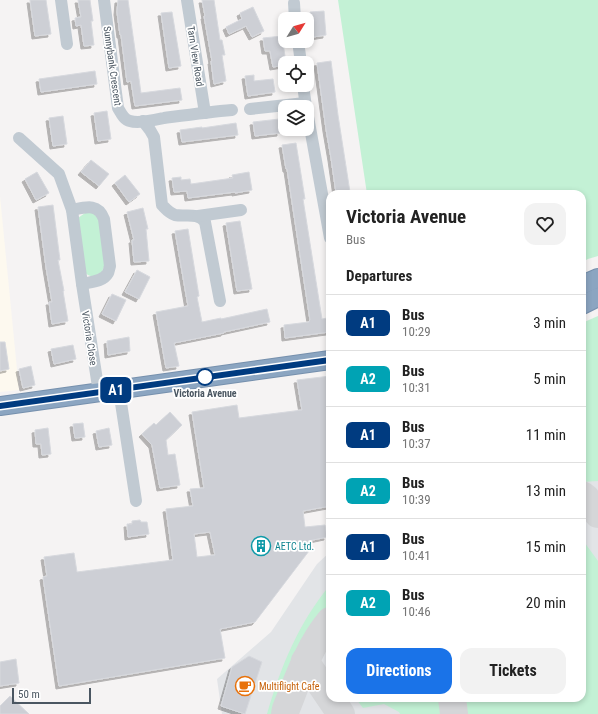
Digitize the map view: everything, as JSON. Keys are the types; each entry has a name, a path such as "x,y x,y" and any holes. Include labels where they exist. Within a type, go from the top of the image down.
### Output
{"highway":[{"path":"586,283 598,278"},
{"path":"586,303 598,297"},
{"path":"0,406 326,361"}],"street":[{"path":"61,0 67,44"},
{"name":"Sunnybank Crescent","path":"104,0 118,108 126,119 130,121 143,121 232,110"},
{"name":"Tarn View Road","path":"187,0 205,113"},
{"path":"294,3 295,12"},
{"path":"250,109 278,108"},
{"path":"143,121 154,137 162,205 167,211 174,215 198,216 241,210"},
{"path":"311,136 326,216"},
{"name":"Victoria Close","path":"19,138 59,174 72,210 99,393"},
{"path":"72,210 86,206 93,207 102,214 104,219 110,266 108,274 98,281 82,284"},
{"path":"198,216 205,222 220,301"},
{"path":"119,390 136,501"}],"shaded area":[{"path":"0,196 19,390 0,392"},
{"path":"598,341 598,714 222,714 217,679 271,632 317,564 326,556 326,702 586,702 586,342"}],"green space":[{"path":"338,0 598,0 598,256 586,260 586,190 366,190"},
{"path":"85,213 93,213 100,220 105,264 102,272 93,277 84,272 78,218"},
{"path":"598,316 598,481 586,482 586,321"},
{"path":"586,544 598,561 598,714 465,714 464,702 586,702"},
{"path":"326,590 326,608 297,654 298,657 291,667 276,714 267,714 278,679 292,646"},
{"path":"358,702 442,702 444,714 400,714 384,704 363,708"}],"building":[{"path":"30,0 46,0 51,34 35,36"},
{"path":"78,0 90,0 94,45 84,46 81,25 76,26 75,18 81,17"},
{"path":"118,0 128,0 141,93 180,88 182,100 135,106 131,81 127,82 117,12"},
{"path":"202,0 214,0 220,40 222,40 225,55 222,55 226,81 214,84 212,61"},
{"path":"253,7 264,31 252,37 246,26 229,34 226,27 242,19 240,13"},
{"path":"324,11 326,35 314,37 314,12 310,12"},
{"path":"172,12 181,66 169,68 161,13"},
{"path":"278,36 278,48 284,48 285,56 278,56 278,66 273,67 270,51 265,51 263,38"},
{"path":"331,61 350,190 336,190 317,63"},
{"path":"95,71 97,84 41,92 39,79"},
{"path":"254,75 254,81 273,79 275,92 248,96 245,76"},
{"path":"107,111 111,139 98,141 94,113"},
{"path":"63,116 67,144 53,146 49,118"},
{"path":"278,119 278,133 255,136 253,122"},
{"path":"236,123 238,135 182,142 180,130"},
{"path":"296,143 305,199 303,199 322,319 326,318 326,332 285,338 284,325 309,322 310,320 282,145"},
{"path":"91,160 109,174 99,186 81,172"},
{"path":"37,172 49,193 36,200 25,179"},
{"path":"249,172 252,190 188,198 187,191 174,192 172,178 181,177 181,180 190,179 191,184 233,178 232,175"},
{"path":"125,175 140,194 129,202 115,183"},
{"path":"53,205 60,260 58,260 68,321 52,324 49,302 52,302 38,207"},
{"path":"143,208 148,229 146,229 149,261 134,262 132,240 134,240 127,212"},
{"path":"240,221 252,289 237,291 226,223"},
{"path":"188,229 199,296 197,297 202,322 267,309 270,322 174,343 179,366 166,368 156,312 188,306 175,231"},
{"path":"137,270 150,277 139,299 125,292"},
{"path":"112,294 126,300 116,321 102,314"},
{"path":"129,337 130,351 108,355 107,341"},
{"path":"0,342 5,342 9,369 0,371"},
{"path":"73,345 76,359 54,364 51,349"},
{"path":"31,366 35,385 23,388 19,369"},
{"name":"AETC Ltd.","path":"326,376 326,507 303,511 305,527 325,525 326,537 308,541 309,551 255,622 220,629 225,658 59,686 43,577 47,576 44,557 74,553 77,572 173,560 166,509 193,506 190,489 204,488 192,412 237,405 239,418 302,410 297,380","holes":["210,532 215,555 197,557 194,534"]},
{"path":"170,412 182,425 166,440 168,455 175,454 180,485 160,488 152,445 142,434 154,423 156,425"},
{"path":"83,423 85,437 75,438 73,424"},
{"path":"48,428 51,454 42,455 41,444 36,444 35,430"},
{"path":"109,428 112,445 99,447 96,431"},
{"path":"140,520 141,522 147,522 149,534 128,537 127,524 132,524 132,521"},
{"name":"Multiflight Cafe","path":"249,656 262,662 245,714 221,706 232,667"},
{"path":"16,659 19,683 0,686 0,662"},
{"path":"10,696 29,714 0,714 0,706"}],"taxiway":[{"path":"586,498 598,514"},
{"path":"285,714 310,652 326,627"},
{"path":"305,661 326,692"},
{"path":"333,702 341,714"},
{"path":"452,702 454,714"}],"bus line":[{"name":"A1","path":"0,406 326,361"}],"place":[{"name":"Victoria Avenue","path":"205,377"},
{"name":"AETC Ltd.","path":"261,546"},
{"name":"Multiflight Cafe","path":"245,686"}]}
